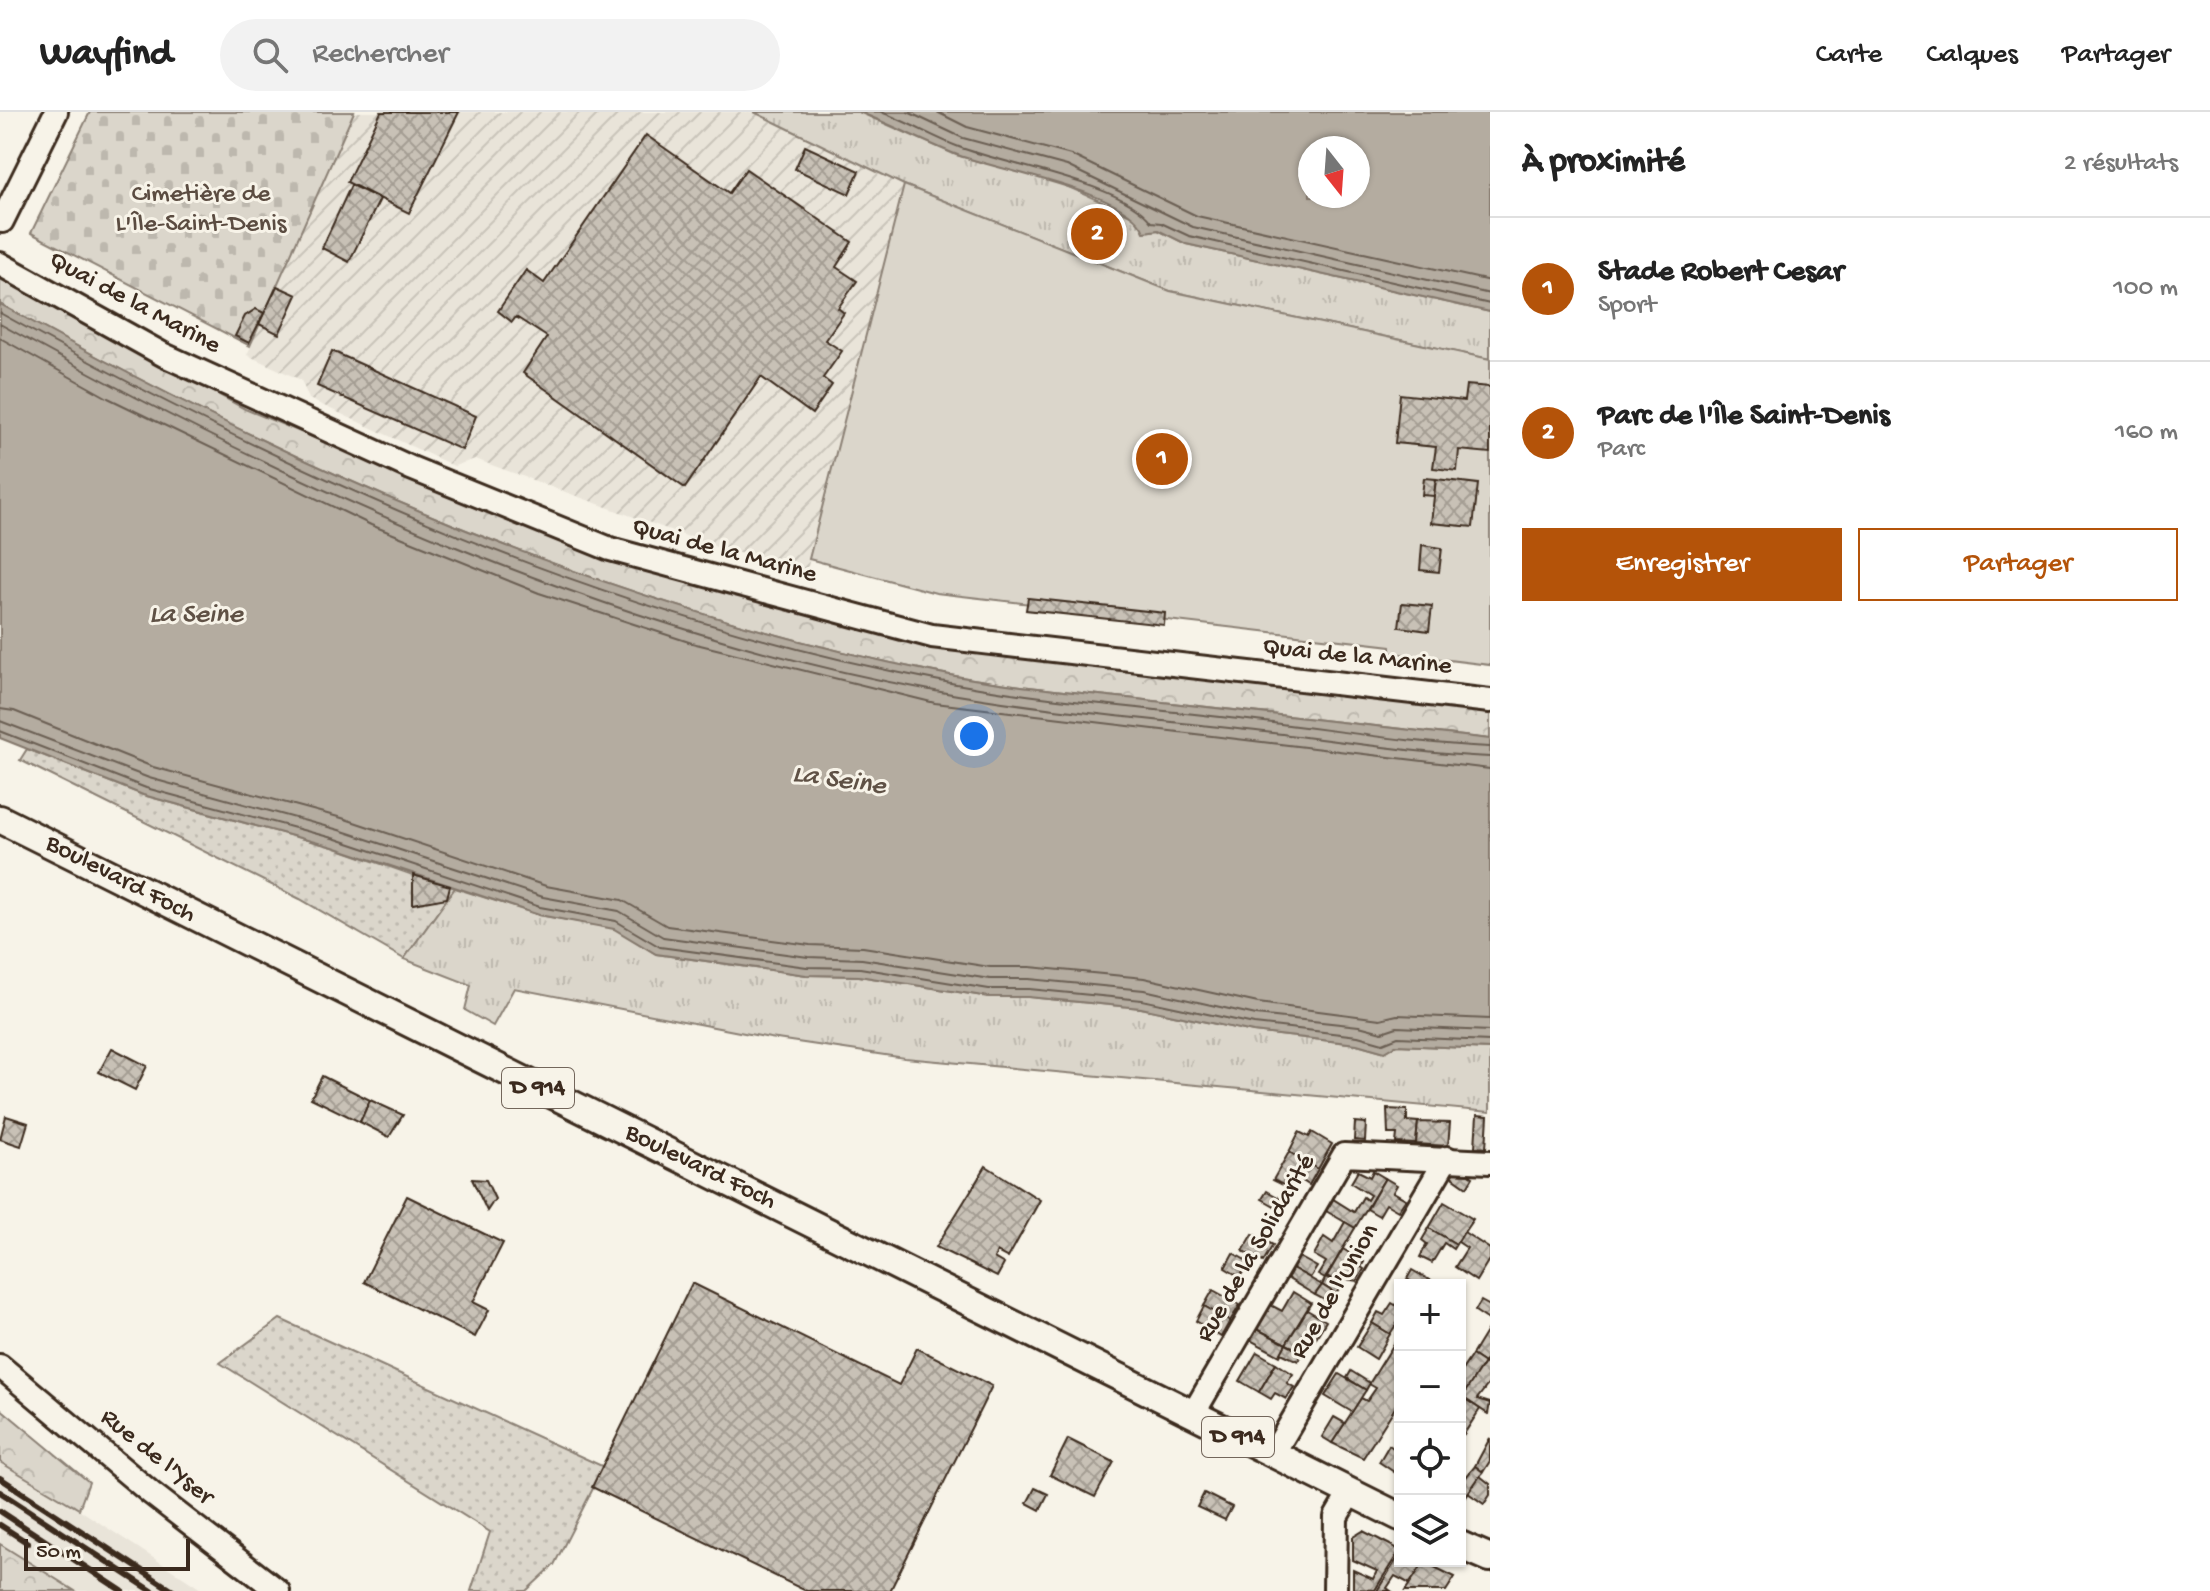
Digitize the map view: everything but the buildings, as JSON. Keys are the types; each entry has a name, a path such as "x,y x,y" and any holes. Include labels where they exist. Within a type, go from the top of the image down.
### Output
{"main road":[{"name":"Boulevard Foch","path":"0,819 1394,1514"},
{"path":"1466,1548 1490,1558"}],"street":[{"path":"2,221 56,112"},
{"name":"Quai de la Marine","path":"0,264 164,355 411,468 610,549 932,636 1490,701"},
{"name":"Rue de la Solidarité","path":"1193,1414 1344,1155 1490,1162"},
{"name":"Rue de l'Union","path":"1273,1454 1447,1158"},
{"name":"Rue de l'Yser","path":"0,1366 151,1493 278,1591"},
{"path":"1335,1591 1336,1517 1350,1493"}],"shaded area":[{"path":"354,112 758,112 904,185 807,570 719,548 475,459 454,466 309,399 301,380 247,355"},
{"path":"0,1460 204,1591 75,1591 0,1544"}],"green space":[{"name":"Cimetière de L'Île-Saint-Denis","path":"90,112 354,112 250,346 31,233"},
{"path":"754,112 859,112 956,155 1060,183 1135,217 1145,232 1158,230 1186,244 1490,312 1490,359 1170,291 904,185"},
{"path":"904,185 1170,291 1490,359 1490,665 1391,653 1391,646 936,593 809,559"},
{"path":"0,274 245,409 533,529 691,583 775,604 1490,712 1490,739 960,677 810,644 689,609 570,570 453,525 224,422 0,304"},
{"path":"27,749 143,795 333,847 413,875 414,903 450,886 455,888 404,959 300,899 20,760"},
{"path":"455,888 539,915 614,928 656,954 806,975 859,976 989,997 1028,997 1141,1008 1253,1032 1357,1044 1385,1052 1397,1045 1490,1049 1490,1112 905,1058 770,1038 514,988 493,1026 465,1010 471,985 404,959"},
{"path":"280,1319 604,1467 554,1565 526,1591 471,1591 490,1532 220,1363"},
{"path":"0,1408 89,1482 79,1509 0,1462"},
{"path":"0,1544 75,1591 0,1591"}],"water":[{"path":"859,112 1490,112 1490,312 1186,244 1158,230 1144,232 1134,218 1089,194 955,154"},
{"name":"La Seine","path":"0,304 224,422 338,475 453,525 570,570 689,609 810,644 960,677 1490,739 1490,1049 1397,1045 1385,1052 1357,1044 1253,1032 1141,1008 1028,997 989,997 859,976 806,975 656,954 614,929 539,915 333,847 143,795 0,738"}],"railway":[{"path":"0,1478 173,1591"},
{"path":"0,1492 152,1591"},
{"path":"0,1511 122,1591"},
{"path":"0,1525 28,1543"}],"place":[{"name":"Parc de l'Île Saint-Denis","path":"1097,234"},
{"name":"Stade Robert Cesar","path":"1162,459"}]}
